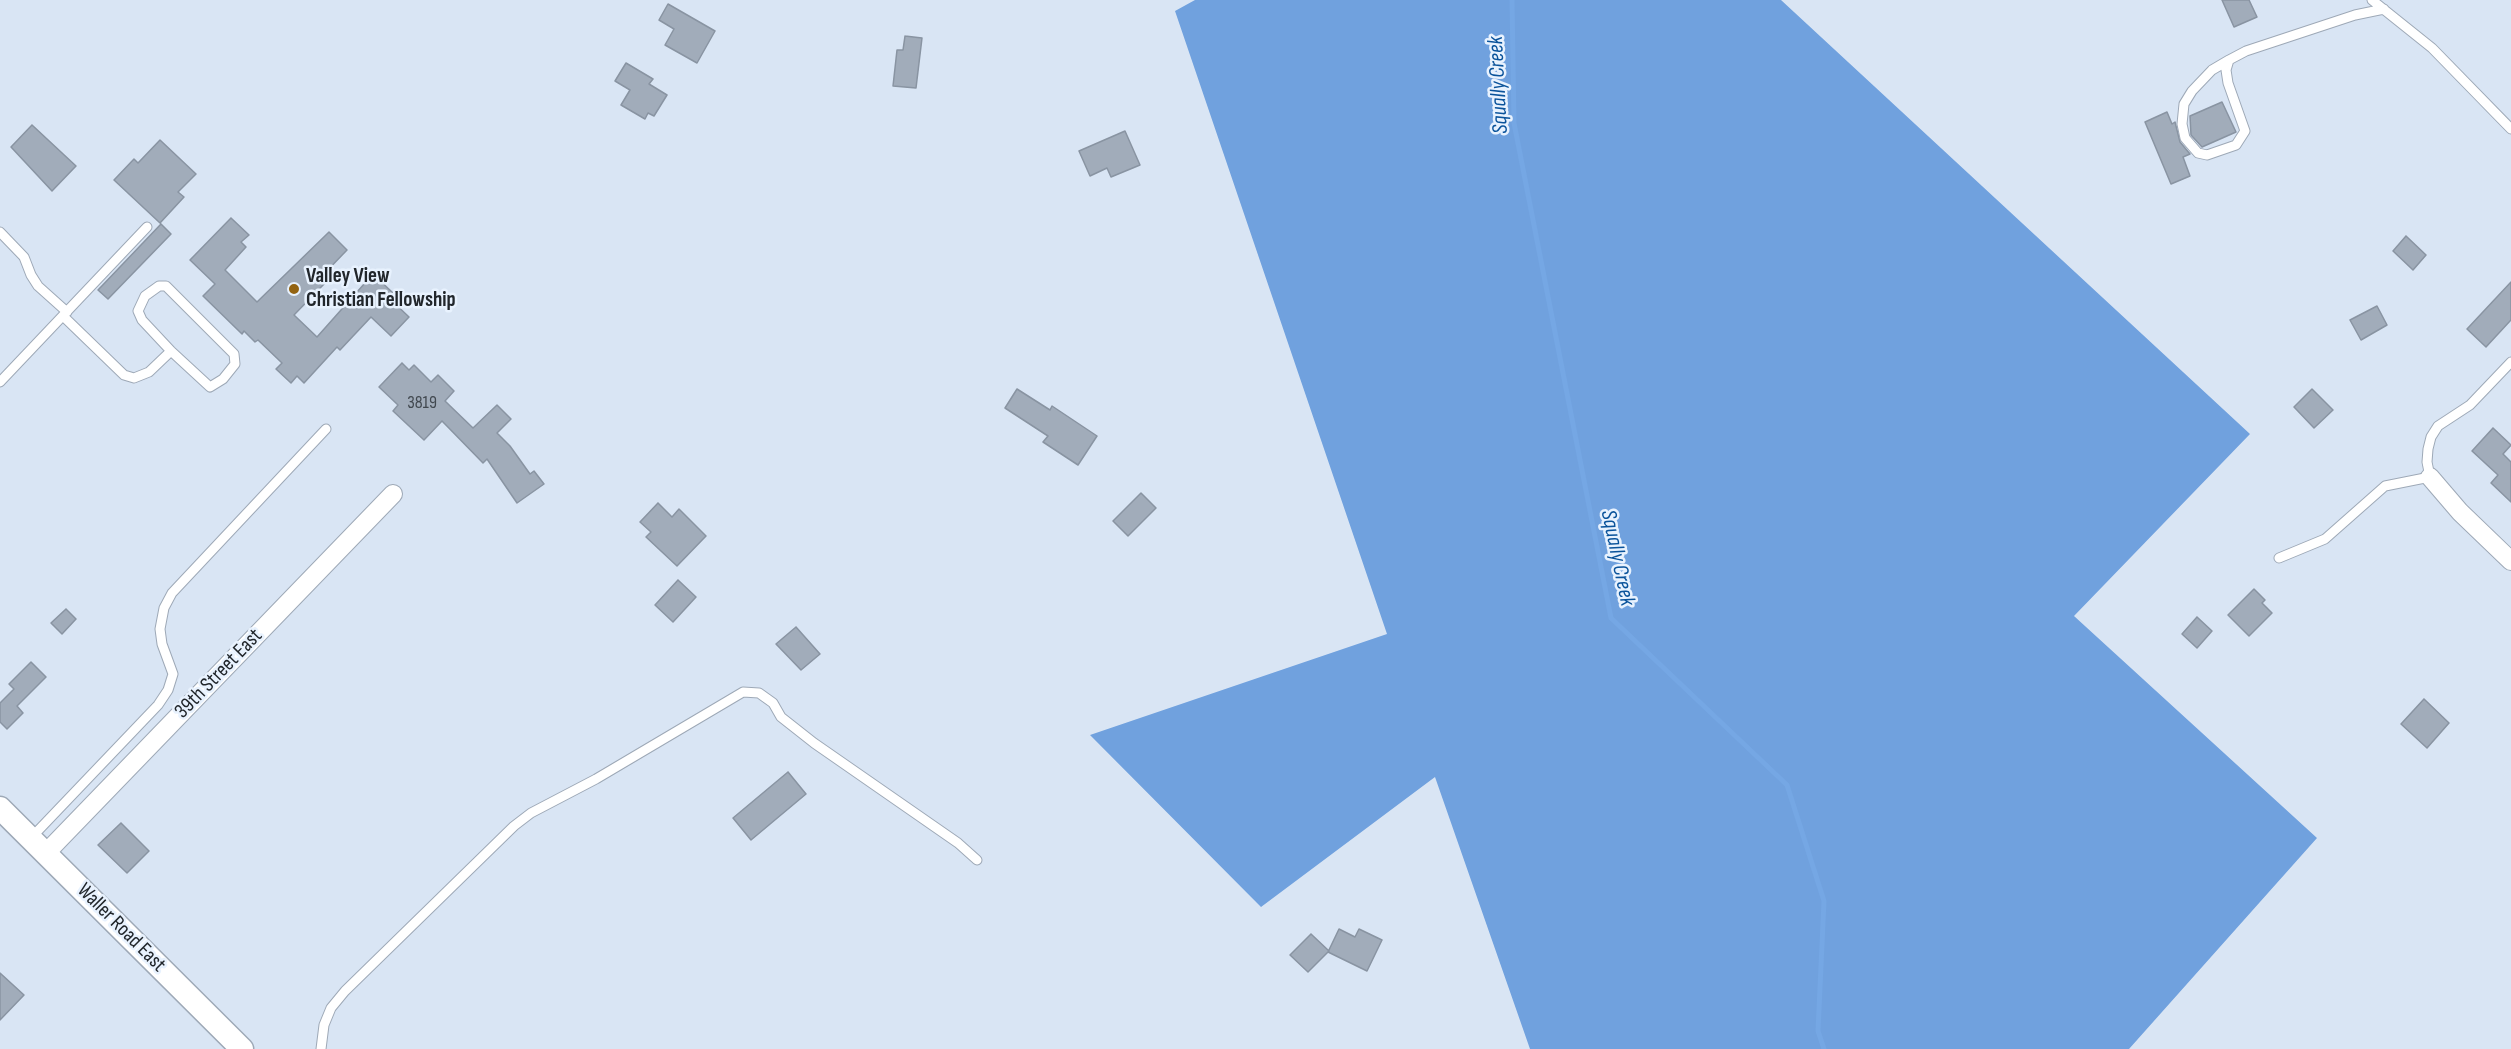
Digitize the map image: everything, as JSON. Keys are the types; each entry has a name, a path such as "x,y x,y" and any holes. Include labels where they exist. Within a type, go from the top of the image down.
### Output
{"street":[{"path":"2430,477 2460,512 2511,561"},
{"name":"39th Street East","path":"39,846 393,494"},
{"name":"Waller Road East","path":"0,808 242,1049"}],"lane":[{"path":"2372,0 2432,48 2511,129"},
{"path":"2229,60 2226,70 2228,83 2245,131 2236,145 2207,155 2198,153 2185,138 2182,124 2184,104 2205,77 2229,60 2246,51 2293,34 2384,9"},
{"path":"0,382 147,227"},
{"path":"0,232 24,257 38,286 124,375 134,378 149,372 171,351"},
{"path":"159,286 166,286 234,354 236,364 223,379 210,387 171,351 142,320 138,311 145,296 159,286"},
{"path":"2278,558 2325,539 2385,486 2430,477 2427,462 2428,449 2431,437 2438,426 2470,405 2511,362"},
{"path":"39,846 158,705 168,690 173,674 162,644 160,629 164,608 172,593 326,429"},
{"path":"321,1049 324,1025 331,1008 345,991 514,826 531,813 596,779 743,692 759,693 773,703 781,717 813,743 958,843 977,860"}],"shaded area":[{"path":"1195,0 1781,0 2250,434 2074,616 2317,838 2129,1049 1530,1049 1435,777 1261,907 1090,735 1387,634 1175,11"}],"building":[{"path":"2222,0 2249,0 2257,17 2234,27"},
{"path":"668,4 715,31 697,63 665,45 674,29 659,20"},
{"path":"905,36 922,38 916,88 893,86 897,50 903,50"},
{"path":"626,63 653,79 649,84 667,95 654,116 648,113 645,119 621,105 630,90 615,81"},
{"path":"2222,102 2236,132 2202,147 2191,135 2190,116"},
{"path":"2167,112 2172,124 2175,122 2180,142 2190,154 2183,157 2190,176 2171,184 2145,122"},
{"path":"32,125 76,166 52,191 11,147"},
{"path":"1125,131 1140,165 1111,177 1107,168 1090,176 1079,151"},
{"path":"160,140 196,174 178,192 184,197 160,223 114,180 134,159 138,163"},
{"path":"231,218 249,235 241,242 246,247 225,270 257,302 329,232 347,250 321,277 326,282 294,315 317,337 373,274 393,293 389,298 409,317 391,336 371,317 340,350 337,347 304,383 297,376 291,383 276,369 282,363 258,340 255,342 244,331 242,334 203,296 215,284 190,260"},
{"path":"161,224 171,234 108,299 98,290"},
{"path":"2406,236 2426,255 2413,270 2393,251"},
{"path":"2511,282 2511,320 2486,347 2467,329"},
{"path":"2377,306 2387,325 2361,340 2350,320"},
{"path":"402,363 409,370 414,365 431,382 438,375 454,391 445,401 473,428 497,405 511,419 497,433 510,446 530,474 534,471 544,484 517,503 487,459 483,463 442,421 424,440 393,411 398,405 379,387"},
{"path":"1017,389 1050,410 1052,406 1097,436 1078,465 1043,442 1048,436 1005,408"},
{"path":"2312,389 2333,410 2314,428 2294,407"},
{"path":"2493,428 2511,445 2503,454 2511,462 2511,502 2491,483 2498,475 2472,451"},
{"path":"1141,493 1156,508 1128,536 1113,521"},
{"path":"658,503 672,517 679,509 706,536 677,566 646,537 651,532 640,522"},
{"path":"678,580 696,597 673,622 655,605"},
{"path":"2254,589 2265,600 2262,603 2272,613 2249,636 2228,615"},
{"path":"66,609 76,619 62,634 51,623"},
{"path":"2197,617 2212,631 2197,648 2182,634"},
{"path":"796,627 820,654 801,670 776,644"},
{"path":"31,662 46,677 17,706 23,713 7,729 0,722 0,703 14,689 9,684"},
{"path":"2424,699 2449,723 2427,748 2401,724"},
{"path":"788,772 806,794 751,840 733,818"},
{"path":"121,823 149,851 127,873 98,845"},
{"path":"1339,929 1355,937 1359,929 1382,940 1367,971 1328,952"},
{"path":"1311,934 1329,951 1308,972 1290,955"},
{"path":"0,973 24,995 0,1020"}],"waterway":[{"name":"Squally Creek","path":"1512,0 1514,123 1611,618 1787,785 1824,901 1818,1031 1824,1049"}],"place":[{"name":"Valley View Christian Fellowship","path":"294,289"}]}
